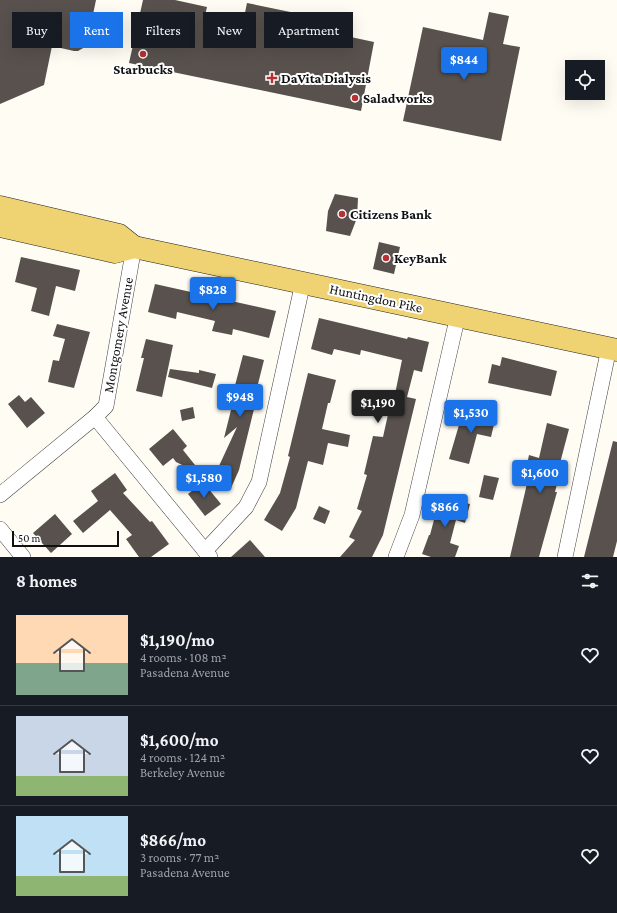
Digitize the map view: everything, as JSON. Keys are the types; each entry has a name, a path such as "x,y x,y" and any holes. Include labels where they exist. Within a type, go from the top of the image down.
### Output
{"main road":[{"name":"Huntingdon Pike","path":"0,207 119,235 134,247"},
{"name":"Huntingdon Pike","path":"0,226 115,252 134,247 613,349"}],"street":[{"name":"Montgomery Avenue","path":"0,495 95,417 106,406 134,247"},
{"path":"95,417 208,554 246,507 259,482 303,282"},
{"path":"396,557 412,515 458,315"},
{"path":"565,557 613,349"},
{"path":"0,529 23,557"}],"building":[{"path":"0,0 96,0 93,12 70,12 70,48 83,48 78,51 61,48 62,12 12,12 12,48 52,48 44,85 0,104"},
{"path":"143,0 175,0 207,7 206,12 203,12 203,48 256,48 256,12 245,12 247,3 290,12 264,12 264,48 353,48 353,38 374,42 361,111 129,63 132,48 195,48 195,12 140,12"},
{"path":"489,12 509,16 503,44 520,47 501,141 403,121 423,27 483,40"},
{"name":"Citizens Bank","path":"335,194 358,198 357,218 350,236 326,231 328,211"},
{"name":"KeyBank","path":"379,242 400,247 394,274 373,269"},
{"path":"21,257 80,270 75,291 56,286 49,316 31,311 37,288 15,282"},
{"path":"155,284 276,311 269,338 233,329 232,335 212,331 215,321 177,312 176,319 148,312"},
{"path":"319,318 407,339 408,337 429,342 422,372 414,370 407,397 416,399 383,535 372,557 340,557 355,540 349,537 362,511 357,509 367,475 364,474 373,436 383,437 389,410 386,409 390,393 395,394 402,360 361,350 360,355 334,349 332,355 311,349"},
{"path":"57,324 90,332 74,388 48,382 53,360 59,361 65,339 53,336"},
{"path":"146,339 173,345 162,397 136,391 144,358 141,358"},
{"path":"243,355 264,360 255,396 257,397 239,470 231,488 213,479 237,427 224,438 231,410 222,408 225,399 242,395 233,393"},
{"path":"502,357 557,371 551,396 488,383 492,364 500,366"},
{"path":"170,369 199,373 199,370 216,374 212,388 168,377"},
{"path":"308,373 336,380 330,403 328,403 322,429 350,435 348,447 328,443 323,465 308,461 296,508 282,531 264,520 280,493 290,457 288,456"},
{"path":"19,395 25,402 31,397 45,413 27,428 8,404"},
{"path":"193,407 195,418 182,421 180,410"},
{"path":"464,408 496,416 491,437 477,434 469,464 449,459"},
{"path":"547,423 569,429 560,463 562,464 555,492 557,492 539,557 510,557 529,475 525,474 529,455 539,458"},
{"path":"173,429 187,446 183,450 203,475 176,462 173,458 163,466 149,449"},
{"path":"613,441 617,442 617,541 613,557 584,557"},
{"path":"115,473 127,490 123,493 150,522 152,521 169,544 151,557 139,557 126,539 132,535 110,510 83,533 73,521 98,501 91,491"},
{"path":"484,475 499,478 493,500 479,497"},
{"path":"203,482 221,504 205,516 188,494"},
{"path":"440,497 470,504 465,523 456,520 450,543 459,546 455,557 431,557 422,554 430,535"},
{"path":"319,506 330,511 325,524 313,519"},
{"path":"55,514 72,534 51,553 33,533"},
{"path":"250,540 265,557 231,557"}],"place":[{"name":"Starbucks","path":"143,54"},
{"name":"DaVita Dialysis","path":"272,78"},
{"name":"Saladworks","path":"355,98"},
{"name":"Citizens Bank","path":"342,214"},
{"name":"KeyBank","path":"386,258"}]}
